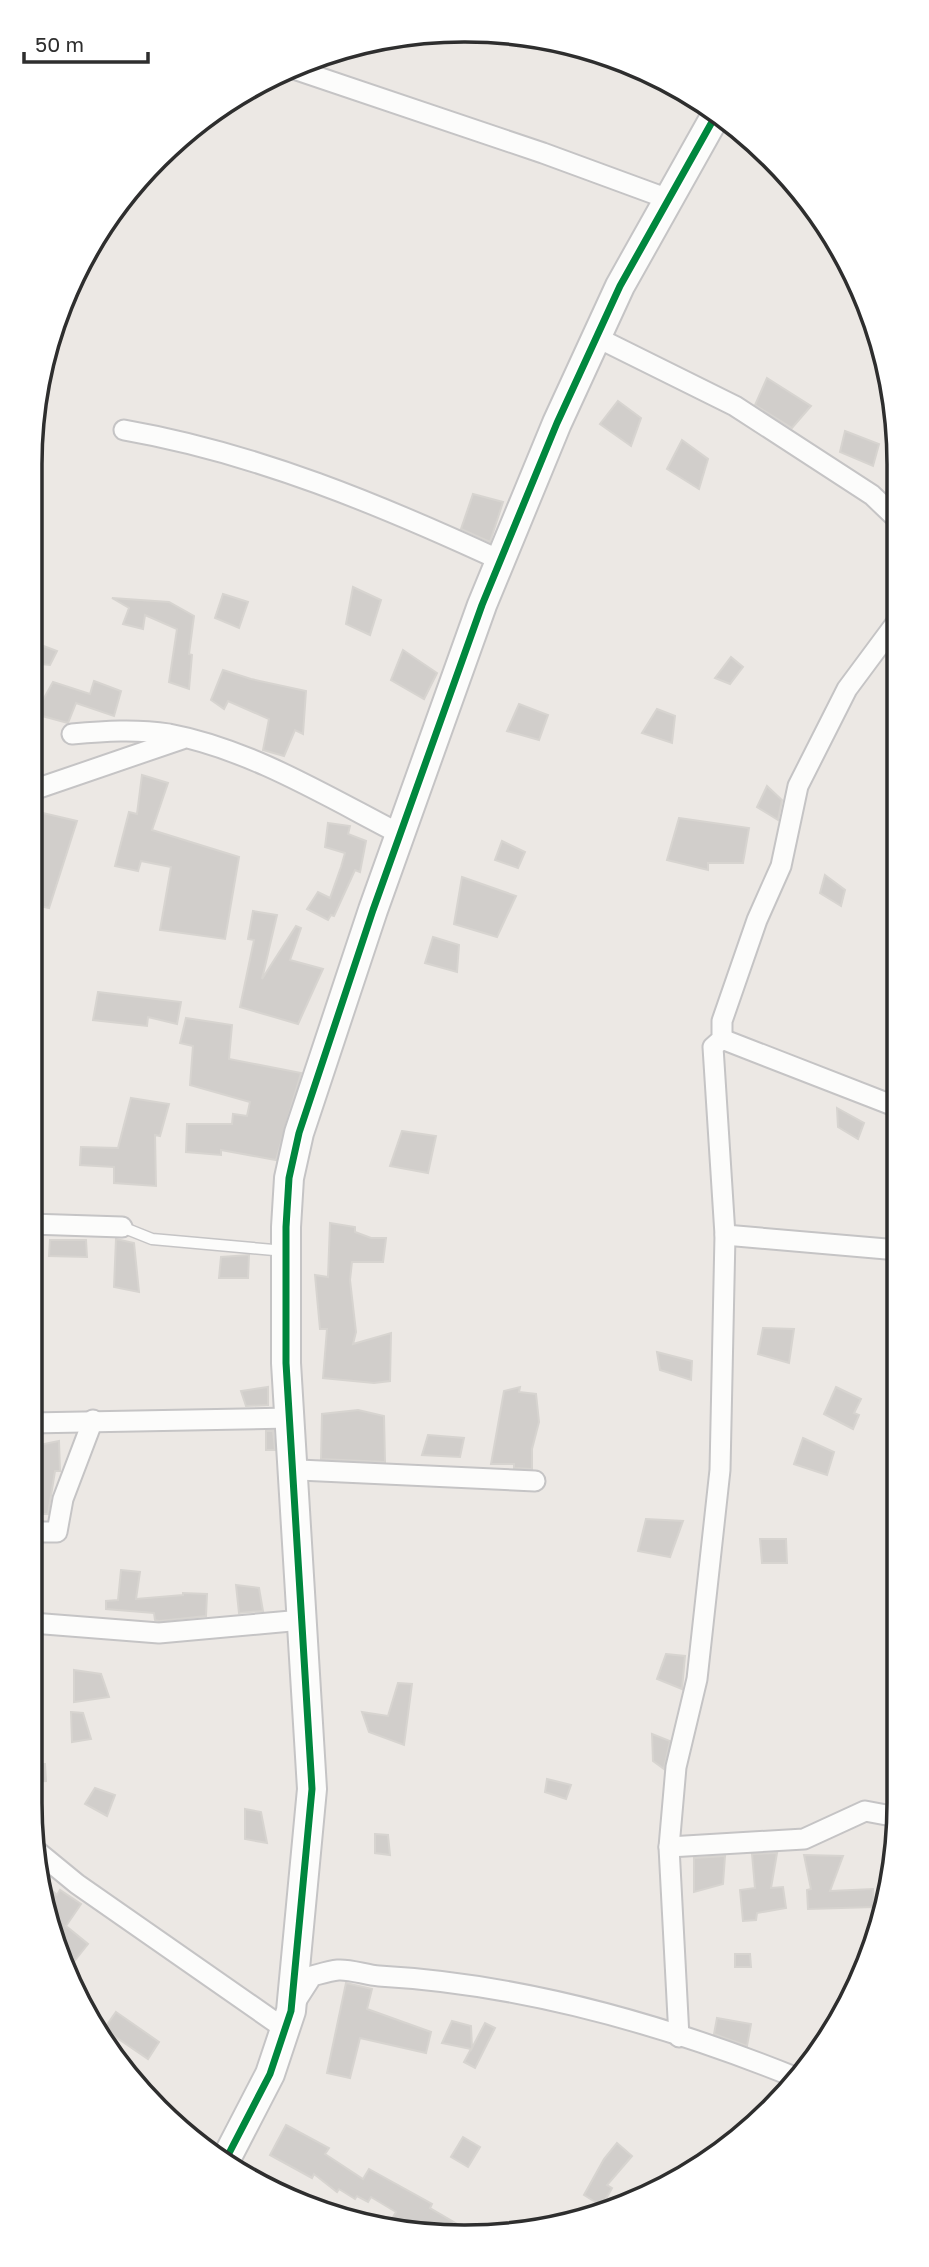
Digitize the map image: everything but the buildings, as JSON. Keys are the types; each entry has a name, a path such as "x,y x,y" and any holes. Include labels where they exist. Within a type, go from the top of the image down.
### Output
{"street":[{"path":"306,73 543,153 671,200"},
{"path":"288,2020 312,1789 286,1363 289,1178 299,1133 400,834 482,606 557,423 620,286 671,200 712,122"},
{"path":"596,337 735,406 872,495 887,509"},
{"path":"124,430 192,442 299,477 418,522 502,561"},
{"path":"679,2037 669,1847 676,1767 697,1679 720,1470 725,1235 713,1047 722,1039 722,1021 752,932 781,866 798,786 847,689 887,634"},
{"path":"72,734 121,730 183,739 294,779 400,834"},
{"path":"42,787 183,739"},
{"path":"722,1039 887,1103"},
{"path":"42,1224 122,1227"},
{"path":"725,1235 887,1249"},
{"path":"42,1422 289,1418"},
{"path":"42,1532 57,1532 63,1499 93,1420"},
{"path":"292,1466 299,1470 535,1481"},
{"path":"42,1624 159,1633 302,1620"},
{"path":"669,1847 804,1839 865,1811 887,1815"},
{"path":"46,1859 77,1884 288,2020"},
{"path":"229,2153 270,2074 288,2020 312,1976 340,1969 376,1976 435,1979 589,2009 744,2056 788,2074"}],"lane":[{"path":"122,1227 152,1239 286,1251"}],"cycle path":[{"path":"229,2153 270,2074 291,2011 312,1789 286,1363 286,1227 289,1178 299,1133 373,910 482,605 557,423 620,286 712,122"}]}
